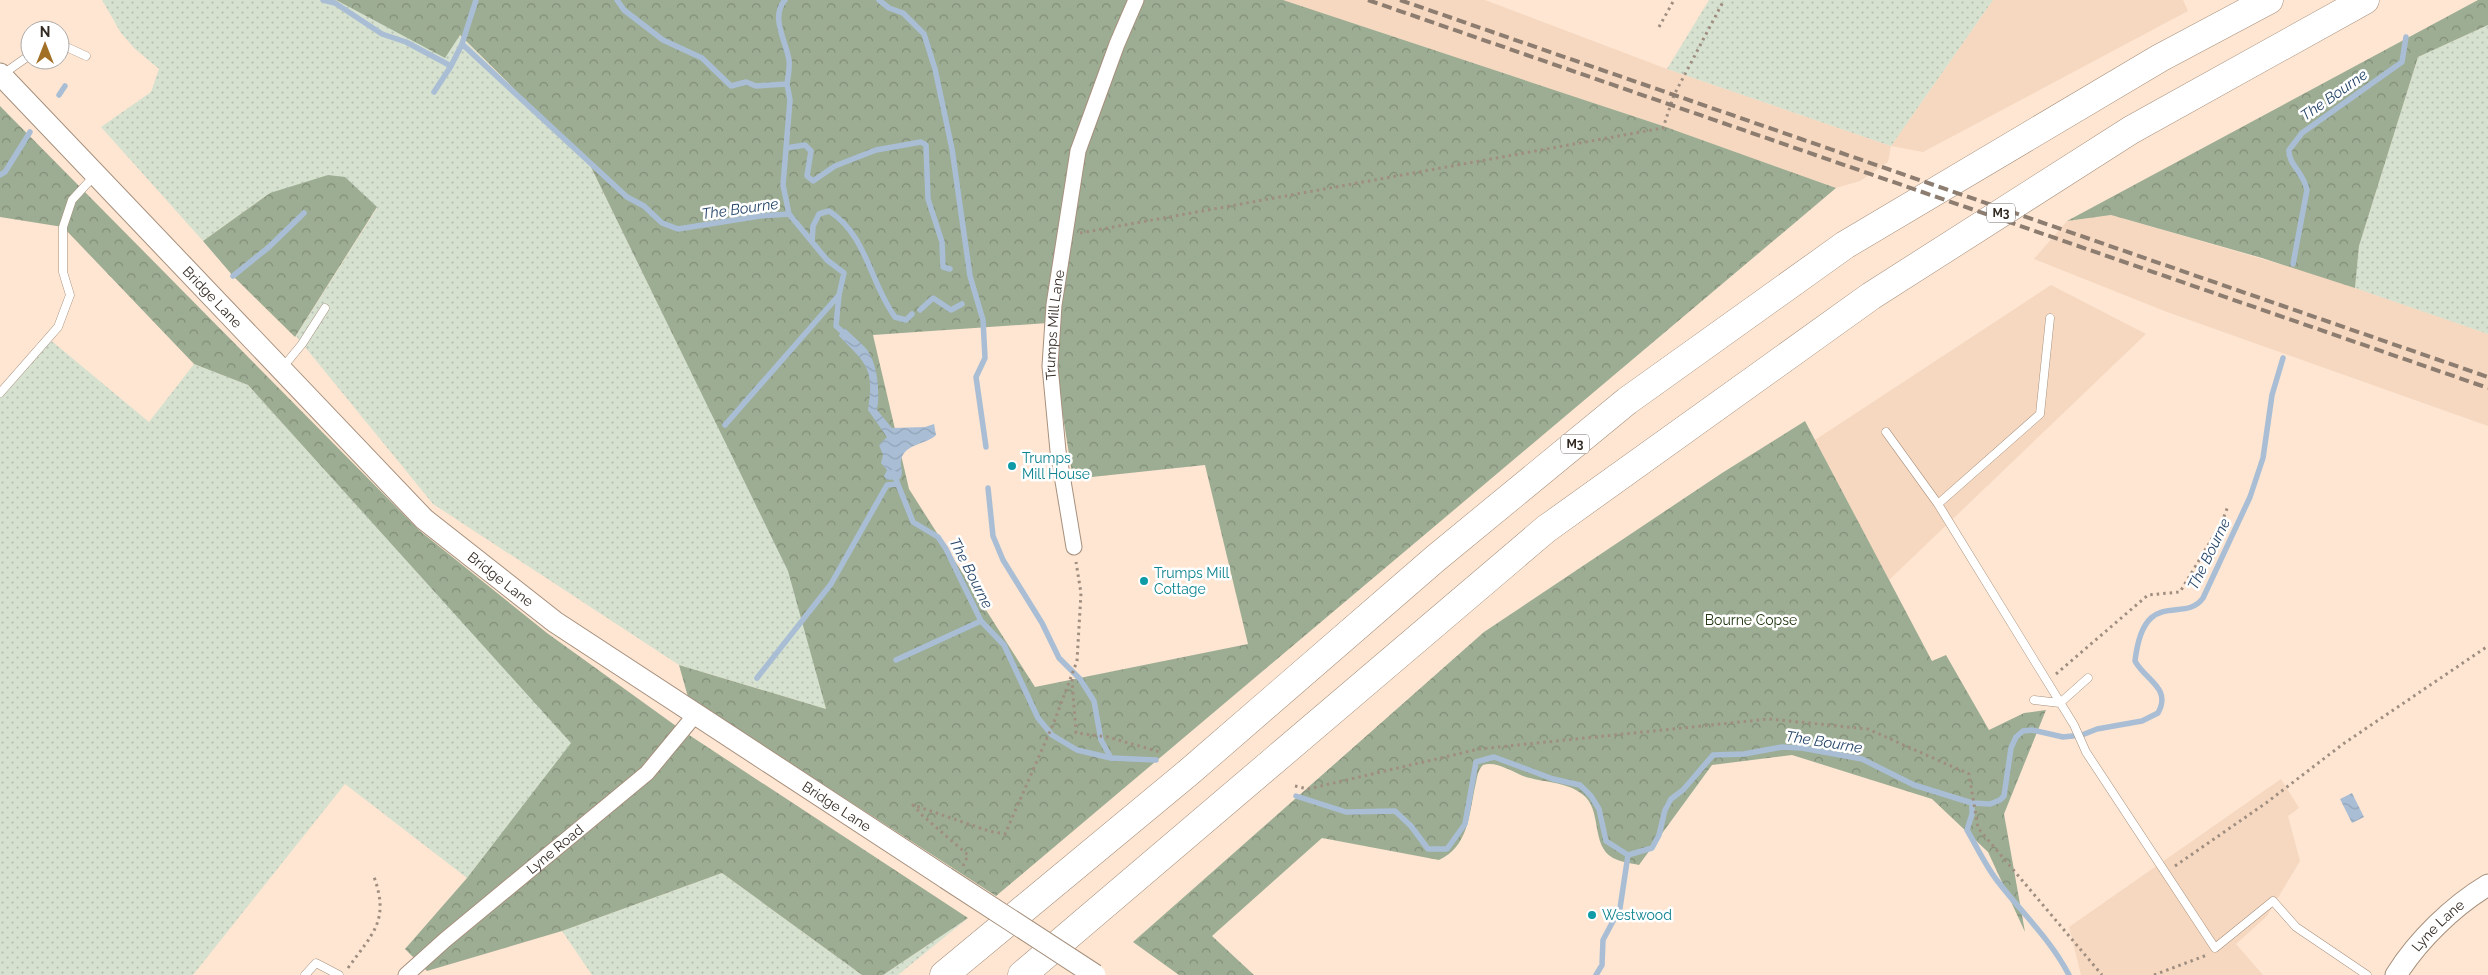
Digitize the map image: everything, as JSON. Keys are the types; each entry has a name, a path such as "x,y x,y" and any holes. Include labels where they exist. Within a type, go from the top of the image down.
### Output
{"highway":[{"name":"M3","path":"944,975 1189,772 1436,558 1627,401 1845,245 2160,58 2269,0"},
{"name":"M3","path":"1022,975 1546,529 1871,296 2131,130 2365,0"}],"street":[{"name":"Trumps Mill Lane","path":"1074,547 1058,451 1050,366 1054,305 1078,151 1117,44 1136,0"},
{"name":"Bridge Lane","path":"1,74 280,371 424,519 555,622 1095,975"},
{"name":"Lyne Road","path":"406,975 445,940 647,772 695,715"},
{"name":"Lyne Lane","path":"2396,975 2406,959 2449,914 2488,885"}],"lane":[{"path":"70,49 86,56"},
{"path":"1,74 20,62"},
{"path":"0,393 58,327 70,295 63,272 63,227 72,200 96,173"},
{"path":"280,371 302,344 325,308"},
{"path":"1938,504 2040,414 2050,318"},
{"path":"1886,432 1938,504 2074,725 2086,752 2215,948 2273,901 2296,927 2367,975"},
{"path":"2034,700 2060,703 2088,678"},
{"path":"305,975 316,963 341,975"}],"path":[{"path":"1659,27 1674,0"},
{"path":"1065,235 1663,128 1674,94 1724,0"},
{"path":"2048,682 2148,595 2180,592 2222,522 2228,506"},
{"path":"951,881 968,855 913,805 989,831 1005,834 1054,722 1077,661 1081,593 1074,547"},
{"path":"2166,872 2266,803 2343,744 2488,646"},
{"path":"1072,678 1076,733 1108,737 1160,752"},
{"path":"1295,786 1308,789 1479,749 1770,719 1868,729 1969,774 1978,828 2102,975"},
{"path":"341,975 378,926 382,897 374,877"},
{"path":"2154,975 2205,957 2215,948"}],"shaded area":[{"path":"1283,0 1485,0 1667,69 1891,146 1888,162 1860,181 1836,188 1663,126"},
{"path":"1993,0 2183,0 2188,11 1923,152 1891,146"},
{"path":"2111,215 2321,276 2488,334 2488,426 2167,312 2034,259 2067,221"},
{"path":"2051,285 2146,334 1889,580 1815,440"},
{"path":"2281,779 2299,808 2288,816 2300,861 2267,916 2236,944 2263,975 2081,975 2069,927"}],"green space":[{"path":"102,0 336,0 445,57 459,35 589,163 789,571 826,709 679,665 433,504 296,336 377,208 270,193 203,241 101,127 151,92 159,69 134,48 121,33"},
{"path":"336,0 1283,0 1663,126 1836,188 996,896 688,697 679,665 826,709 788,571 589,163 460,35 445,58","holes":["1048,323 1073,479 1205,465 1248,644 1035,687 909,489 873,335"]},
{"path":"1709,0 1993,0 1891,146 1667,69"},
{"path":"2478,0 2488,0 2488,25 2418,57 2359,246 2355,288 2262,258 2111,215 2067,221"},
{"path":"2488,25 2488,334 2355,288 2359,246 2418,57"},
{"path":"0,106 420,531 547,633 683,731 968,918 883,975 862,975 722,873 562,931 427,971 405,949 467,878 571,743 248,385 194,364 63,227 0,217"},
{"path":"328,175 345,177 377,207 295,337 233,276 203,241 270,193"},
{"path":"48,338 149,422 194,364 248,385 572,743 467,878 345,784 193,975 0,975 0,393"},
{"name":"Bourne Copse","path":"1805,421 1932,661 1946,655 1989,730 2024,713 2046,710 2004,814 2025,932 1988,852 1932,799 1792,755 1712,765 1639,865 1613,858 1606,852 1601,845 1592,809 1582,794 1561,784 1523,776 1498,765 1483,765 1478,775 1466,829 1462,839 1449,854 1439,860 1322,838 1212,936 1254,975 1179,975 1133,942 1484,632 1722,473"},
{"path":"722,873 862,975 592,975 562,931"},
{"path":"968,918 898,975 883,975"}],"water":[{"path":"845,328 866,348 871,357 877,380 877,410 892,428 925,427 934,424 936,435 927,441 911,447 903,454 900,479 887,480 884,476 887,470 881,463 883,455 879,445 887,437 868,410 870,385 867,368 857,354 839,336 840,332"},
{"path":"2352,793 2364,817 2352,823 2340,799"}],"waterway":[{"path":"323,0 335,3 382,34 406,42 451,66 462,44"},
{"name":"The Bourne","path":"476,0 462,44 627,197 644,206 662,223 678,229 760,216 789,214 827,260 844,273 839,295 836,326 846,335"},
{"path":"617,0 624,10 663,40 702,58 731,86 746,82 756,86 787,84 790,100 783,185 789,214"},
{"path":"785,0 781,7 779,21 789,60 787,84"},
{"name":"The Bourne","path":"879,0 889,8 903,13 924,34 935,69 952,149 970,276 983,320 985,358 976,377 986,447"},
{"name":"The Bourne","path":"2293,264 2307,190 2303,179 2291,160 2289,150 2302,133 2402,62 2406,37"},
{"path":"434,92 451,66"},
{"path":"59,95 65,86"},
{"path":"0,175 5,172 30,132"},
{"path":"786,148 805,145 811,151 807,176 813,181 835,166 876,150 921,142 926,145 928,199 942,242 943,267 950,269"},
{"path":"812,242 813,226 819,214 829,211 842,221 852,233 895,317 906,320 912,314"},
{"path":"233,276 269,247 304,213"},
{"path":"725,425 839,295"},
{"path":"920,310 933,298 951,310 962,304"},
{"name":"The Bourne","path":"1628,855 1652,848 1659,835 1665,810 1671,799 1683,790 1713,755 1744,754 1782,747 1802,748 1862,759 1914,785 1972,803 1990,804 2004,796 2011,748 2016,737 2023,731 2032,730 2063,737 2082,735 2097,729 2142,721 2158,713 2162,697 2160,691 2135,661 2140,638 2147,623 2155,615 2165,611 2186,609 2195,605 2203,598 2250,497 2263,458 2272,395 2283,358"},
{"name":"The Bourne","path":"893,472 913,522 938,537 946,549 981,621 1004,645 1038,718 1052,735 1077,750 1111,758 1156,760"},
{"path":"757,678 831,584 887,485 897,484"},
{"name":"The Bourne","path":"988,488 993,536 1003,560 1042,623 1059,658 1080,679 1094,701 1101,740 1111,758"},
{"path":"896,660 981,621"},
{"path":"1296,796 1346,812 1395,811 1411,826 1428,849 1447,849 1465,824 1476,762 1494,757 1553,779 1580,785 1591,796 1599,809 1606,841 1628,855"},
{"name":"The Bourne","path":"1972,803 1972,814 1967,830 1982,857 1999,883 2054,950 2069,975"},
{"path":"1596,975 1602,965 1603,940 1620,908 1628,855"}],"railway":[{"path":"1368,0 2488,388"},
{"path":"1400,0 2488,377"}],"place":[{"name":"Trumps Mill House","path":"1012,466"},
{"name":"Trumps Mill Cottage","path":"1144,581"},
{"name":"Westwood","path":"1592,915"}]}
